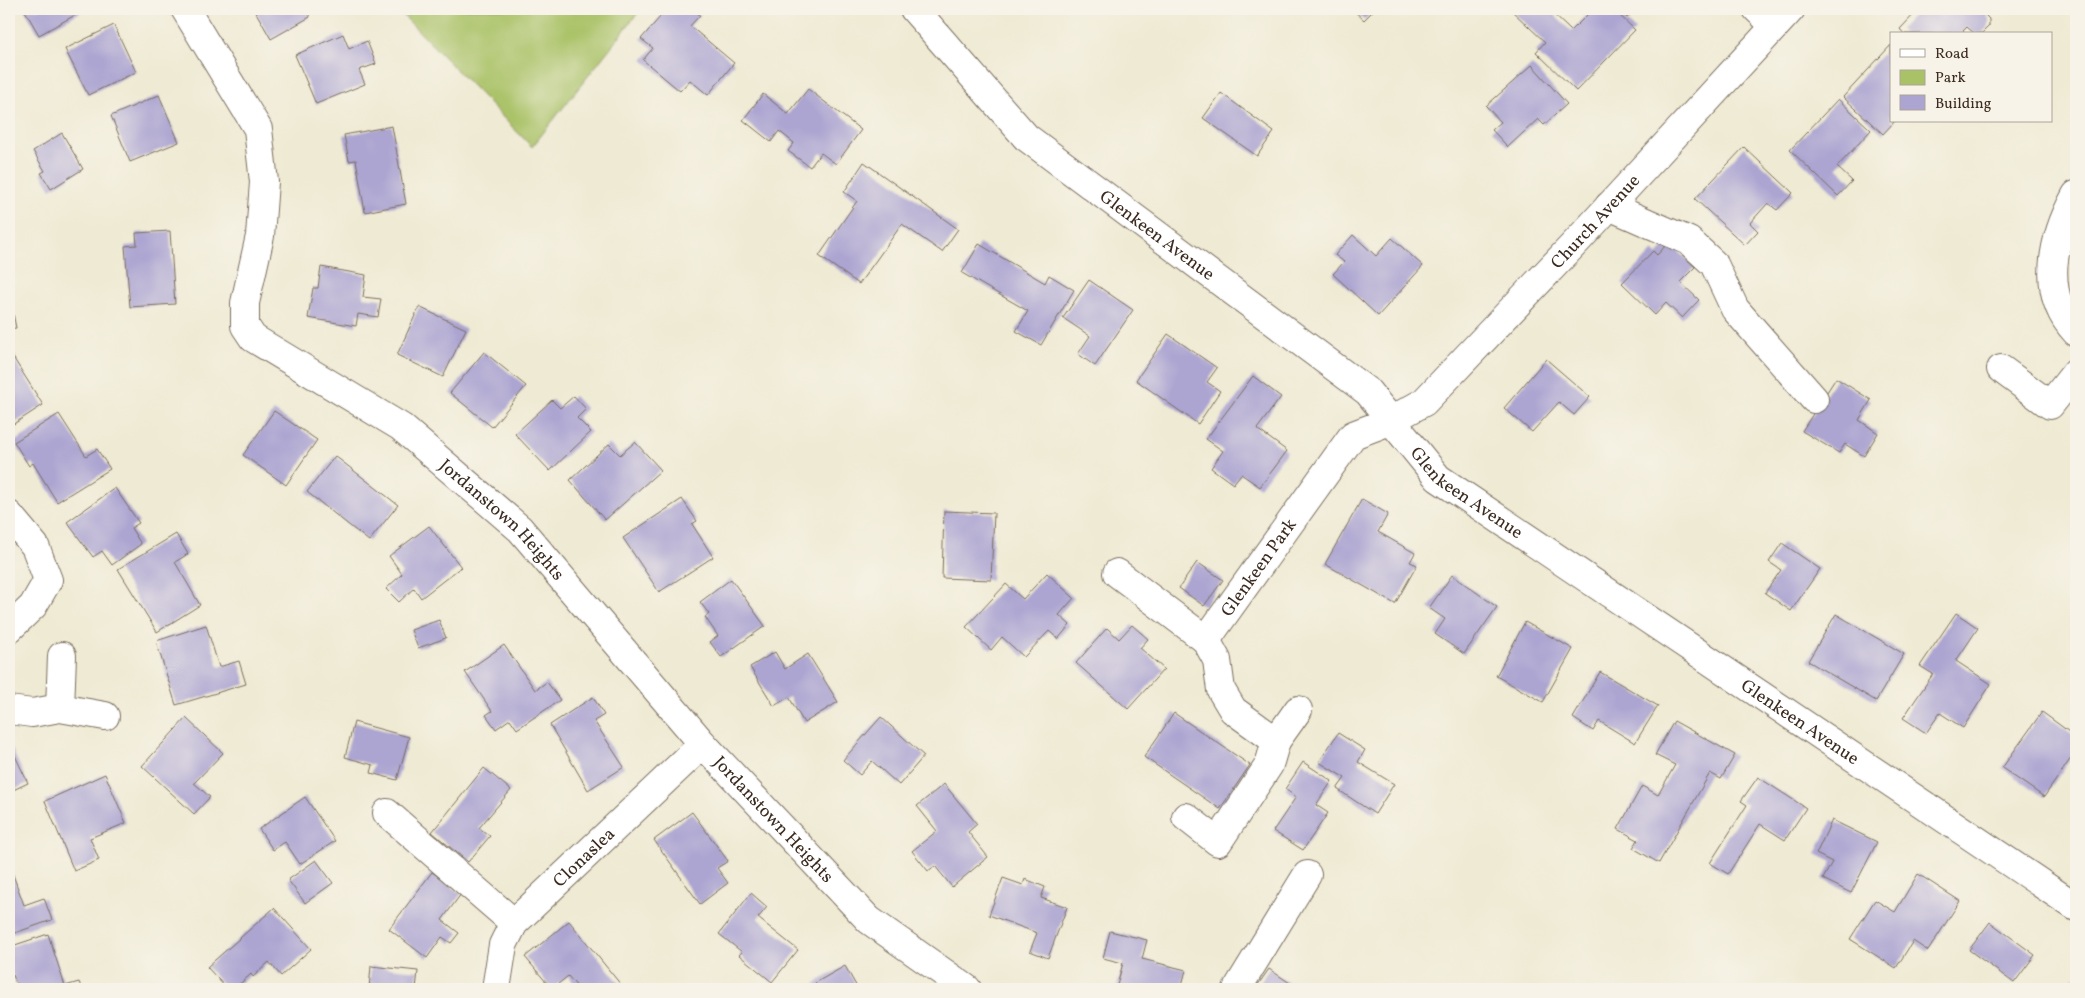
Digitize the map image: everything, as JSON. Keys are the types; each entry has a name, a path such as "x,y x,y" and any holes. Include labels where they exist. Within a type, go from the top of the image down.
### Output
{"street":[{"name":"Jordanstown Heights","path":"185,9 258,129 264,182 260,236 245,303 245,326 253,338 401,426 520,529 703,744 869,920 967,989"},
{"name":"Glenkeen Avenue","path":"914,9 1026,137 1368,392 1438,478 2076,907"},
{"name":"Church Avenue","path":"1390,421 1424,402 1609,206 1774,14"},
{"path":"2076,195 2062,220 2052,264 2056,294 2068,323 2076,332"},
{"path":"1609,206 1689,241 1714,264 1736,309 1814,399"},
{"path":"2000,369 2050,405 2076,372"},
{"name":"Glenkeen Park","path":"1206,640 1352,434 1390,421"},
{"path":"9,515 35,546 48,580 33,606 9,629"},
{"path":"1116,573 1206,640 1217,660 1222,690 1234,710 1276,741"},
{"path":"60,708 62,656"},
{"path":"9,710 32,713 60,708 104,716"},
{"path":"1186,817 1218,842 1269,765 1276,741 1298,710"},
{"name":"Clonaslea","path":"496,989 503,945 514,923 703,744"},
{"path":"387,813 514,923"},
{"path":"1237,989 1307,875"}],"green space":[{"path":"397,9 641,9 532,147"}],"building":[{"path":"24,9 86,9 39,35"},
{"path":"254,9 306,9 310,17 271,39"},
{"path":"667,9 693,9 700,15 690,26 734,63 708,95 690,80 680,91 643,60 653,48 641,39"},
{"path":"1352,9 1375,9 1364,20"},
{"path":"1515,9 1548,9 1571,31 1593,9 1613,9 1635,30 1576,91 1536,52 1545,42 1512,11"},
{"path":"1618,9 1637,9 1627,18"},
{"path":"1919,9 1992,9 1986,16 1989,19 1989,26 1983,32 1973,32 1967,27 1962,32 1902,32 1900,29"},
{"path":"114,25 136,72 88,95 65,49"},
{"path":"343,34 349,49 367,41 376,64 359,70 365,84 316,104 295,55"},
{"path":"1890,46 1890,122 1894,122 1883,134 1843,97"},
{"path":"1532,65 1567,104 1544,125 1538,119 1508,147 1492,130 1501,122 1486,106"},
{"path":"808,89 861,130 836,164 821,153 810,167 788,151 794,143 779,131 771,142 743,120 763,94 788,114"},
{"path":"1221,93 1274,132 1257,156 1203,118"},
{"path":"159,95 179,142 130,162 111,116"},
{"path":"1838,99 1871,130 1837,167 1852,181 1838,196 1790,150"},
{"path":"392,126 406,204 365,212 356,160 349,161 344,135"},
{"path":"62,133 83,169 51,189 41,173 45,171 33,151"},
{"path":"1744,147 1793,193 1777,210 1768,203 1750,223 1758,231 1745,245 1695,199"},
{"path":"864,162 958,229 942,252 902,224 859,284 819,256 857,201 844,192"},
{"path":"170,231 175,304 130,307 125,246 137,245 136,233"},
{"path":"1353,235 1376,256 1392,238 1423,266 1378,316 1333,274 1344,262 1335,255"},
{"path":"1669,242 1695,267 1680,282 1699,300 1682,318 1666,303 1655,315 1622,283 1653,251 1657,255"},
{"path":"979,244 1045,283 1049,275 1074,290 1041,345 1016,331 1028,311 962,273"},
{"path":"321,267 366,275 363,297 381,299 378,317 358,314 356,326 308,318 313,288 318,288"},
{"path":"1089,280 1133,310 1095,366 1078,354 1090,336 1063,318"},
{"path":"419,307 466,329 443,377 397,355"},
{"path":"12,308 16,328 9,329 9,309"},
{"path":"1168,334 1217,368 1207,382 1220,391 1198,424 1136,380"},
{"path":"9,351 43,405 9,427"},
{"path":"484,352 526,386 492,427 450,393"},
{"path":"1546,359 1590,397 1574,415 1559,402 1532,432 1504,408"},
{"path":"1253,376 1281,397 1257,429 1287,451 1260,487 1241,474 1233,484 1211,468 1223,451 1206,439"},
{"path":"1836,378 1871,400 1859,420 1878,433 1864,456 1845,444 1839,453 1802,431"},
{"path":"574,396 586,409 577,418 591,432 550,471 515,434 552,400 560,408"},
{"path":"274,411 317,440 286,485 243,455"},
{"path":"59,414 86,456 97,449 110,469 57,502 33,463 29,466 14,442"},
{"path":"635,442 661,470 605,520 570,480 609,444 620,455"},
{"path":"335,456 398,505 369,541 307,492"},
{"path":"115,488 139,523 131,528 141,544 112,565 102,551 93,557 67,522"},
{"path":"682,499 697,521 692,524 713,557 659,592 623,538"},
{"path":"1362,499 1388,514 1378,532 1415,553 1410,562 1417,565 1395,604 1325,564"},
{"path":"944,511 994,513 991,580 942,578"},
{"path":"429,526 461,567 421,598 414,588 399,602 386,589 402,574 389,556"},
{"path":"176,534 188,554 175,562 200,605 157,632 118,569"},
{"path":"1782,543 1820,569 1791,611 1765,593 1781,570 1769,562"},
{"path":"1197,562 1223,580 1204,606 1179,588"},
{"path":"1047,573 1074,598 1059,615 1070,625 1058,639 1049,631 1024,657 1002,637 991,650 966,627 1006,584 1023,599"},
{"path":"1452,575 1497,607 1464,654 1435,634 1445,619 1429,608"},
{"path":"731,579 765,626 721,657 710,642 718,636 705,617 709,614 700,602"},
{"path":"1956,613 1978,628 1956,661 1991,684 1963,728 1940,713 1926,733 1903,718 1933,674 1920,666"},
{"path":"1836,614 1904,654 1876,701 1808,661"},
{"path":"439,620 446,638 418,648 411,630"},
{"path":"1525,622 1573,649 1543,702 1496,676"},
{"path":"206,625 219,667 239,661 246,684 176,705 156,641"},
{"path":"1132,625 1148,639 1140,648 1164,669 1128,709 1076,663 1107,628 1119,639"},
{"path":"504,645 535,690 547,682 560,700 517,729 510,719 496,729 486,715 492,711 465,672"},
{"path":"775,652 785,669 808,654 838,702 804,723 789,697 774,706 750,667"},
{"path":"1600,672 1658,706 1635,743 1599,721 1593,731 1573,718"},
{"path":"593,697 604,715 594,721 624,767 588,790 550,725"},
{"path":"2042,712 2076,737 2076,751 2044,797 2002,768"},
{"path":"1174,713 1250,765 1220,809 1144,757"},
{"path":"881,717 924,756 899,785 872,761 860,775 843,760"},
{"path":"186,718 223,753 194,783 210,797 194,814 142,766"},
{"path":"1674,721 1735,755 1721,779 1710,773 1659,863 1633,848 1638,840 1618,829 1642,786 1658,795 1675,765 1655,755"},
{"path":"354,722 409,737 397,780 371,773 373,765 345,757"},
{"path":"1338,733 1365,750 1358,762 1394,784 1375,814 1337,789 1345,778 1319,762"},
{"path":"9,743 28,783 9,792"},
{"path":"1303,762 1332,781 1316,805 1328,813 1303,850 1273,831 1296,797 1285,789"},
{"path":"484,768 511,790 479,828 490,836 468,862 432,832"},
{"path":"105,774 126,823 90,838 99,860 74,871 45,801"},
{"path":"1758,777 1806,808 1785,840 1760,824 1728,874 1710,863 1747,805 1741,801"},
{"path":"944,784 977,824 968,832 988,857 952,887 935,866 928,871 912,851 937,831 917,806"},
{"path":"305,797 335,841 300,864 285,842 273,850 259,829"},
{"path":"692,812 728,861 717,868 728,883 700,904 654,840"},
{"path":"1832,820 1877,842 1851,893 1823,879 1832,862 1816,854"},
{"path":"316,860 333,883 305,903 288,880"},
{"path":"9,864 24,905 44,898 52,920 9,935"},
{"path":"432,872 461,894 442,920 459,933 451,943 442,937 427,958 389,929"},
{"path":"1918,874 1960,901 1928,951 1913,941 1896,968 1850,939 1875,900 1895,912"},
{"path":"1003,878 1023,885 1025,879 1045,887 1041,898 1067,907 1048,958 1030,951 1037,933 989,915"},
{"path":"751,893 767,907 758,918 798,950 772,982 739,955 742,952 719,934"},
{"path":"274,908 311,949 281,976 269,962 253,977 251,974 234,989 227,989 207,967"},
{"path":"569,921 622,986 618,989 579,989 568,976 552,989 525,957"},
{"path":"1990,922 2035,955 2014,983 1969,950"},
{"path":"1110,931 1147,940 1142,959 1186,970 1181,989 1116,989 1123,963 1103,958"},
{"path":"48,934 65,986 79,982 82,989 18,989 13,975 9,976 9,947"},
{"path":"371,966 418,971 416,989 369,989"},
{"path":"845,966 858,989 819,989 815,983"},
{"path":"1269,969 1299,989 1255,989"},
{"path":"2075,975 2076,989 2064,989"}]}
